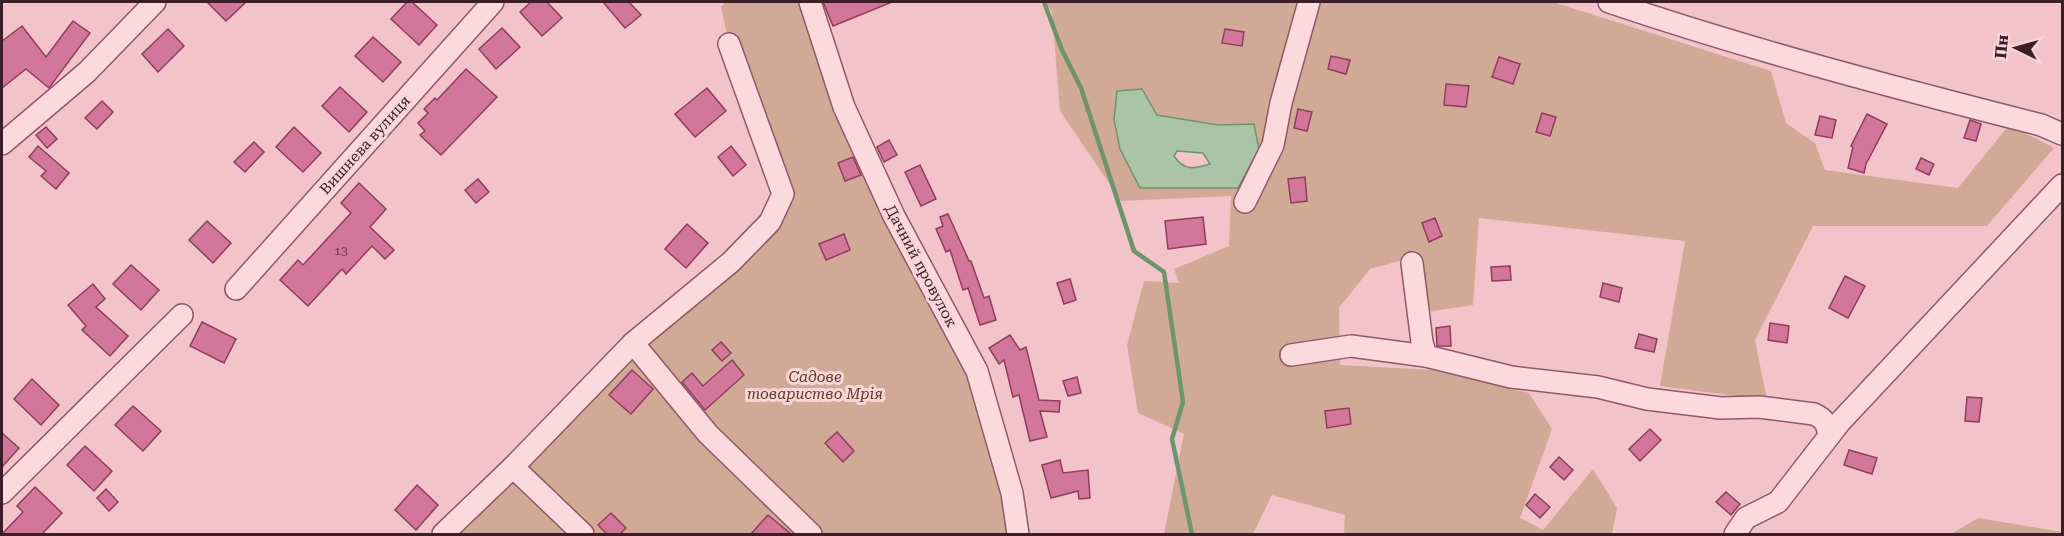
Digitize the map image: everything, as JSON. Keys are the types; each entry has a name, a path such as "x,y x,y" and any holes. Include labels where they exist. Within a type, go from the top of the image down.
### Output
{"street":[{"path":"2,144 87,72 155,2"},
{"name":"Вишнева вулиця","path":"236,289 493,2"},
{"name":"Дачний провулок","path":"810,2 844,107 894,216 977,371 1012,493 1017,534"},
{"path":"1245,202 1273,145 1281,103 1309,2"},
{"path":"1609,2 1823,68 2041,126 2062,134"},
{"path":"443,534 633,343 730,262 770,222 783,194 729,44"},
{"path":"1735,534 1746,518 1778,502 1840,422 2062,185"},
{"path":"1412,263 1422,342 1426,356"},
{"path":"2,493 182,315"},
{"path":"633,343 708,434 811,534"},
{"path":"1291,355 1350,346 1426,356 1511,377 1598,387 1647,399 1721,408 1759,407 1805,412 1822,418 1828,425 1829,436"},
{"path":"513,466 583,534"}],"green space":[{"name":"Садове товариство Мрія","path":"725,2 810,2 834,73 977,371 1018,534 443,534 731,262 783,194 729,44 721,7"},
{"path":"1045,2 1553,2 1771,71 1786,123 1815,143 1825,170 1958,188 2009,125 2054,148 1987,226 1813,226 1755,340 1767,400 1660,386 1685,241 1479,218 1473,305 1427,312 1427,299 1414,257 1370,269 1339,308 1340,365 1433,370 1529,393 1552,429 1520,518 1543,530 1593,469 1617,508 1612,534 1344,534 1345,515 1272,495 1253,534 1164,534 1184,434 1138,413 1127,345 1144,281 1179,283 1174,269 1229,246 1231,196 1121,201 1060,111 1052,12","holes":["1157,115 1218,125 1254,124 1238,188 1120,149"]},
{"path":"1978,518 2062,532 2062,534 1951,534"}],"shaded area":[{"path":"1142,89 1157,115 1218,125 1254,124 1259,149 1238,188 1140,188 1120,149 1114,120 1117,91","holes":["1177,151 1203,153 1210,164 1194,168 1182,164 1174,156"]}],"building":[{"path":"207,2 246,2 226,21"},
{"path":"407,2 412,2 437,25 419,45 391,19"},
{"path":"531,2 547,2 562,18 542,36 520,12"},
{"path":"603,2 629,2 641,15 625,28"},
{"path":"823,2 892,2 833,26"},
{"path":"73,21 90,33 49,88 26,69 2,88 2,41 22,26 46,57"},
{"path":"502,28 520,47 496,69 479,49"},
{"path":"168,29 184,46 158,72 142,54"},
{"path":"1225,29 1244,32 1242,46 1222,43"},
{"path":"373,37 401,62 383,82 355,56"},
{"path":"1331,56 1350,60 1346,74 1328,69"},
{"path":"1499,57 1520,64 1513,84 1492,77"},
{"path":"466,69 497,97 441,155 420,135 425,131 418,123 428,113 424,109 435,98 437,100"},
{"path":"1446,84 1469,86 1466,107 1444,105"},
{"path":"340,87 367,112 349,132 322,106"},
{"path":"707,88 726,111 695,137 675,114"},
{"path":"102,101 113,112 97,129 85,118"},
{"path":"1298,109 1312,112 1307,131 1294,128"},
{"path":"1542,113 1556,117 1550,136 1536,132"},
{"path":"1867,114 1887,124 1866,164 1864,173 1848,168 1853,147 1851,146"},
{"path":"1820,116 1836,120 1832,138 1815,135"},
{"path":"1970,120 1981,124 1976,141 1964,138"},
{"path":"46,127 57,139 47,148 36,135"},
{"path":"294,127 321,153 303,172 276,147"},
{"path":"889,140 897,155 884,162 877,147"},
{"path":"254,142 264,152 245,172 234,162"},
{"path":"38,146 69,173 56,189 41,176 46,171 29,157"},
{"path":"731,146 746,165 733,176 718,157"},
{"path":"853,157 861,175 845,181 838,163"},
{"path":"1921,158 1934,164 1929,175 1916,169"},
{"path":"920,165 936,199 921,206 905,172"},
{"path":"1305,177 1307,201 1291,203 1288,179"},
{"path":"478,179 489,192 476,203 465,190"},
{"path":"359,183 386,209 370,227 394,250 385,259 372,246 346,274 342,269 308,306 280,280 298,260 303,265 351,213 341,203"},
{"path":"948,214 971,261 984,298 989,296 996,320 980,325 968,288 963,290 950,250 946,252 936,229 943,226 940,217"},
{"path":"1203,217 1206,244 1168,249 1165,221"},
{"path":"1435,218 1442,236 1429,242 1422,223"},
{"path":"207,221 231,243 213,263 189,240"},
{"path":"687,224 708,243 686,268 665,249"},
{"path":"844,234 850,250 826,260 819,244"},
{"path":"131,265 159,290 141,310 113,284"},
{"path":"1510,266 1511,280 1492,281 1491,267"},
{"path":"1845,276 1865,286 1848,318 1829,308"},
{"path":"1070,279 1076,300 1064,304 1057,283"},
{"path":"1603,283 1622,288 1619,302 1600,297"},
{"path":"93,284 105,299 96,307 128,336 110,356 82,330 86,326 68,305"},
{"path":"202,322 236,339 224,363 190,346"},
{"path":"1770,323 1789,326 1787,343 1768,340"},
{"path":"1450,326 1451,346 1437,346 1436,328"},
{"path":"1639,334 1657,339 1654,352 1635,348"},
{"path":"1010,335 1020,350 1026,347 1039,400 1060,401 1059,412 1040,411 1047,437 1030,441 1019,395 1013,397 1004,360 999,364 989,348"},
{"path":"721,342 731,353 722,361 712,350"},
{"path":"732,360 744,375 705,410 682,382 692,373 703,386"},
{"path":"632,370 653,389 631,414 609,395"},
{"path":"1077,377 1081,393 1068,396 1063,381"},
{"path":"32,379 59,405 41,425 14,399"},
{"path":"1967,397 1982,398 1979,422 1965,421"},
{"path":"133,406 161,431 143,451 115,425"},
{"path":"1349,408 1351,424 1327,428 1325,411"},
{"path":"1650,429 1661,440 1640,461 1629,449"},
{"path":"837,432 854,451 843,462 825,443"},
{"path":"2,433 19,448 2,467"},
{"path":"85,446 112,471 94,491 67,465"},
{"path":"1849,450 1877,458 1872,474 1844,465"},
{"path":"1559,457 1573,470 1564,480 1550,467"},
{"path":"1060,460 1063,473 1088,470 1090,498 1079,499 1078,491 1051,498 1042,465"},
{"path":"417,485 438,505 416,530 395,510"},
{"path":"35,487 62,513 42,534 2,534 23,512 17,506"},
{"path":"106,489 118,502 109,511 97,498"},
{"path":"1726,492 1740,504 1731,515 1716,502"},
{"path":"1535,494 1550,507 1540,518 1526,505"},
{"path":"611,513 626,528 620,534 607,534 598,525"},
{"path":"768,515 791,534 751,534"}],"waterway":[{"path":"1044,2 1062,50 1081,88 1134,251 1164,272 1183,402 1172,439 1192,534"}]}
